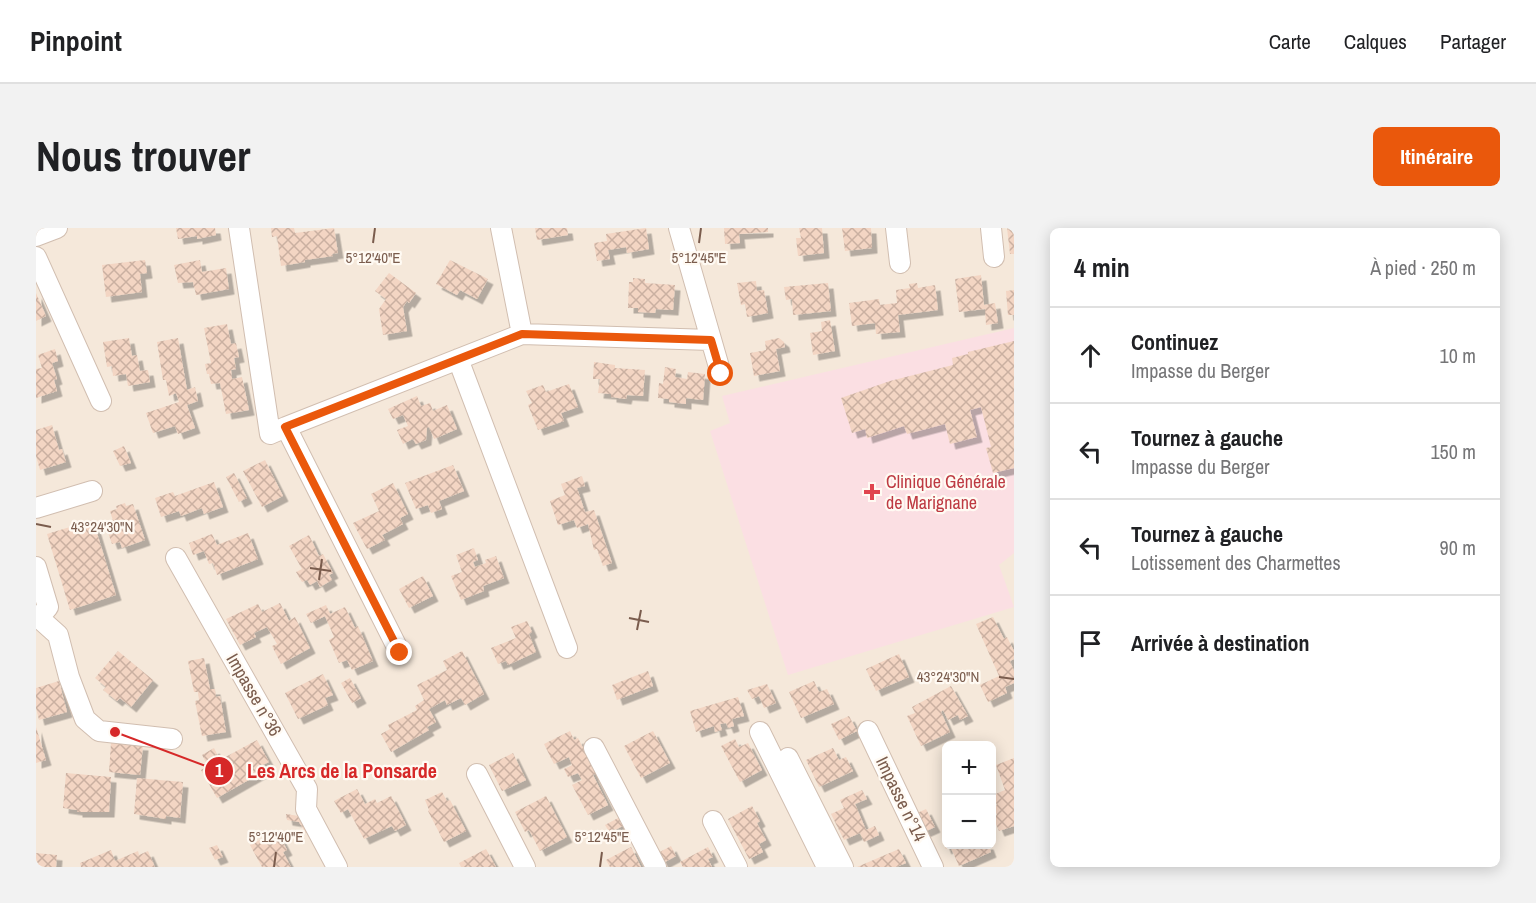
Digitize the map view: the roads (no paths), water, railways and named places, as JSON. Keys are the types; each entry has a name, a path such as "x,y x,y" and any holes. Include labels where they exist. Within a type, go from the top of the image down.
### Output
{"street":[{"path":"36,236 57,228"},
{"path":"239,228 270,434 522,334 711,340"},
{"path":"501,228 522,334"},
{"path":"679,228 721,374"},
{"path":"896,228 900,262"},
{"path":"991,228 994,258"},
{"path":"36,257 100,401"},
{"path":"458,359 567,648"},
{"path":"285,427 400,653"},
{"path":"36,508 92,491"},
{"name":"Impasse n°36","path":"176,558 307,789 306,809 337,867"},
{"path":"36,567 48,607 37,618 58,635 69,677 85,720 99,731 172,739"},
{"name":"Impasse n°14","path":"868,731 933,867"},
{"path":"760,732 827,867"},
{"path":"594,748 656,867"},
{"path":"788,758 843,867"},
{"path":"477,774 525,867"},
{"path":"713,821 737,867"}],"place":[{"name":"Clinique Générale de Marignane","path":"872,492"},
{"name":"Les Arcs de la Ponsarde","path":"115,732"}]}
